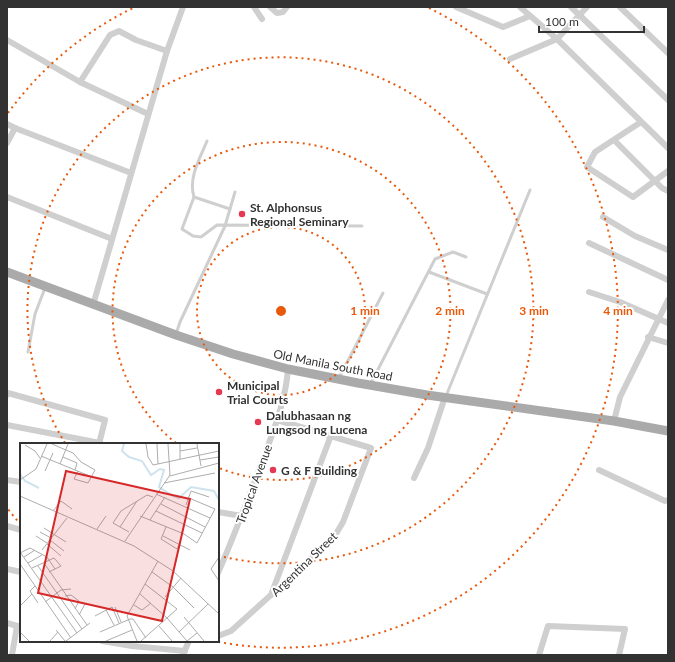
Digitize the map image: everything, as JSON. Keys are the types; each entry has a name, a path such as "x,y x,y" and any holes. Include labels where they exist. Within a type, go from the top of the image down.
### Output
{"main road":[{"name":"Old Manila South Road","path":"7,272 176,335 232,354 288,369 338,380 668,430"}],"street":[{"path":"93,305 167,51 183,7"},
{"path":"254,7 262,19"},
{"path":"270,7 273,12 277,13 283,12 287,7"},
{"path":"456,7 503,27 530,16"},
{"path":"520,7 556,39 668,148"},
{"path":"571,7 668,100"},
{"path":"510,59 556,39 587,7"},
{"path":"620,7 668,53"},
{"path":"80,82 110,35 119,31 136,40 167,51"},
{"path":"7,40 80,82 148,114"},
{"path":"641,122 615,141 595,152 587,167 633,197 668,171"},
{"path":"7,124 132,173"},
{"path":"7,143 15,128"},
{"path":"615,141 655,181 668,191"},
{"path":"7,197 112,239"},
{"path":"602,217 635,236 668,250"},
{"path":"590,243 668,280"},
{"path":"590,292 620,302 658,320 668,323"},
{"path":"614,421 620,397 648,337 668,300"},
{"path":"648,337 668,343"},
{"name":"Tropical Avenue","path":"219,571 242,516 277,420 288,378 288,369"},
{"path":"7,395 8,393 105,420 100,443"},
{"path":"414,478 428,448 445,397"},
{"path":"270,597 330,438 277,420"},
{"path":"7,426 95,443"},
{"name":"Argentina Street","path":"219,636 231,631 270,597 324,548 338,531 371,448 330,438"},
{"path":"598,470 665,501 668,500"},
{"path":"7,480 20,482"},
{"path":"219,512 242,516"},
{"path":"7,526 20,530"},
{"path":"7,569 20,572"},
{"path":"7,623 19,626 12,655"},
{"path":"539,655 548,626 625,629 619,655"},
{"path":"112,642 184,653 189,642"}],"lane":[{"path":"207,141 194,172 191,188 194,197 182,229 193,236 201,237 217,226 362,226"},
{"path":"445,397 530,190"},
{"path":"176,335 180,322 225,226 235,192"},
{"path":"194,197 230,209"},
{"path":"370,385 435,259 453,252 466,257"},
{"path":"429,272 487,294"},
{"path":"28,352 35,314 45,286"},
{"path":"338,380 383,293"}],"place":[{"name":"St. Alphonsus Regional Seminary","path":"242,214"},
{"name":"Municipal Trial Courts","path":"219,392"},
{"name":"Dalubhasaan ng Lungsod ng Lucena","path":"258,422"},
{"name":"G & F Building","path":"273,470"}]}
